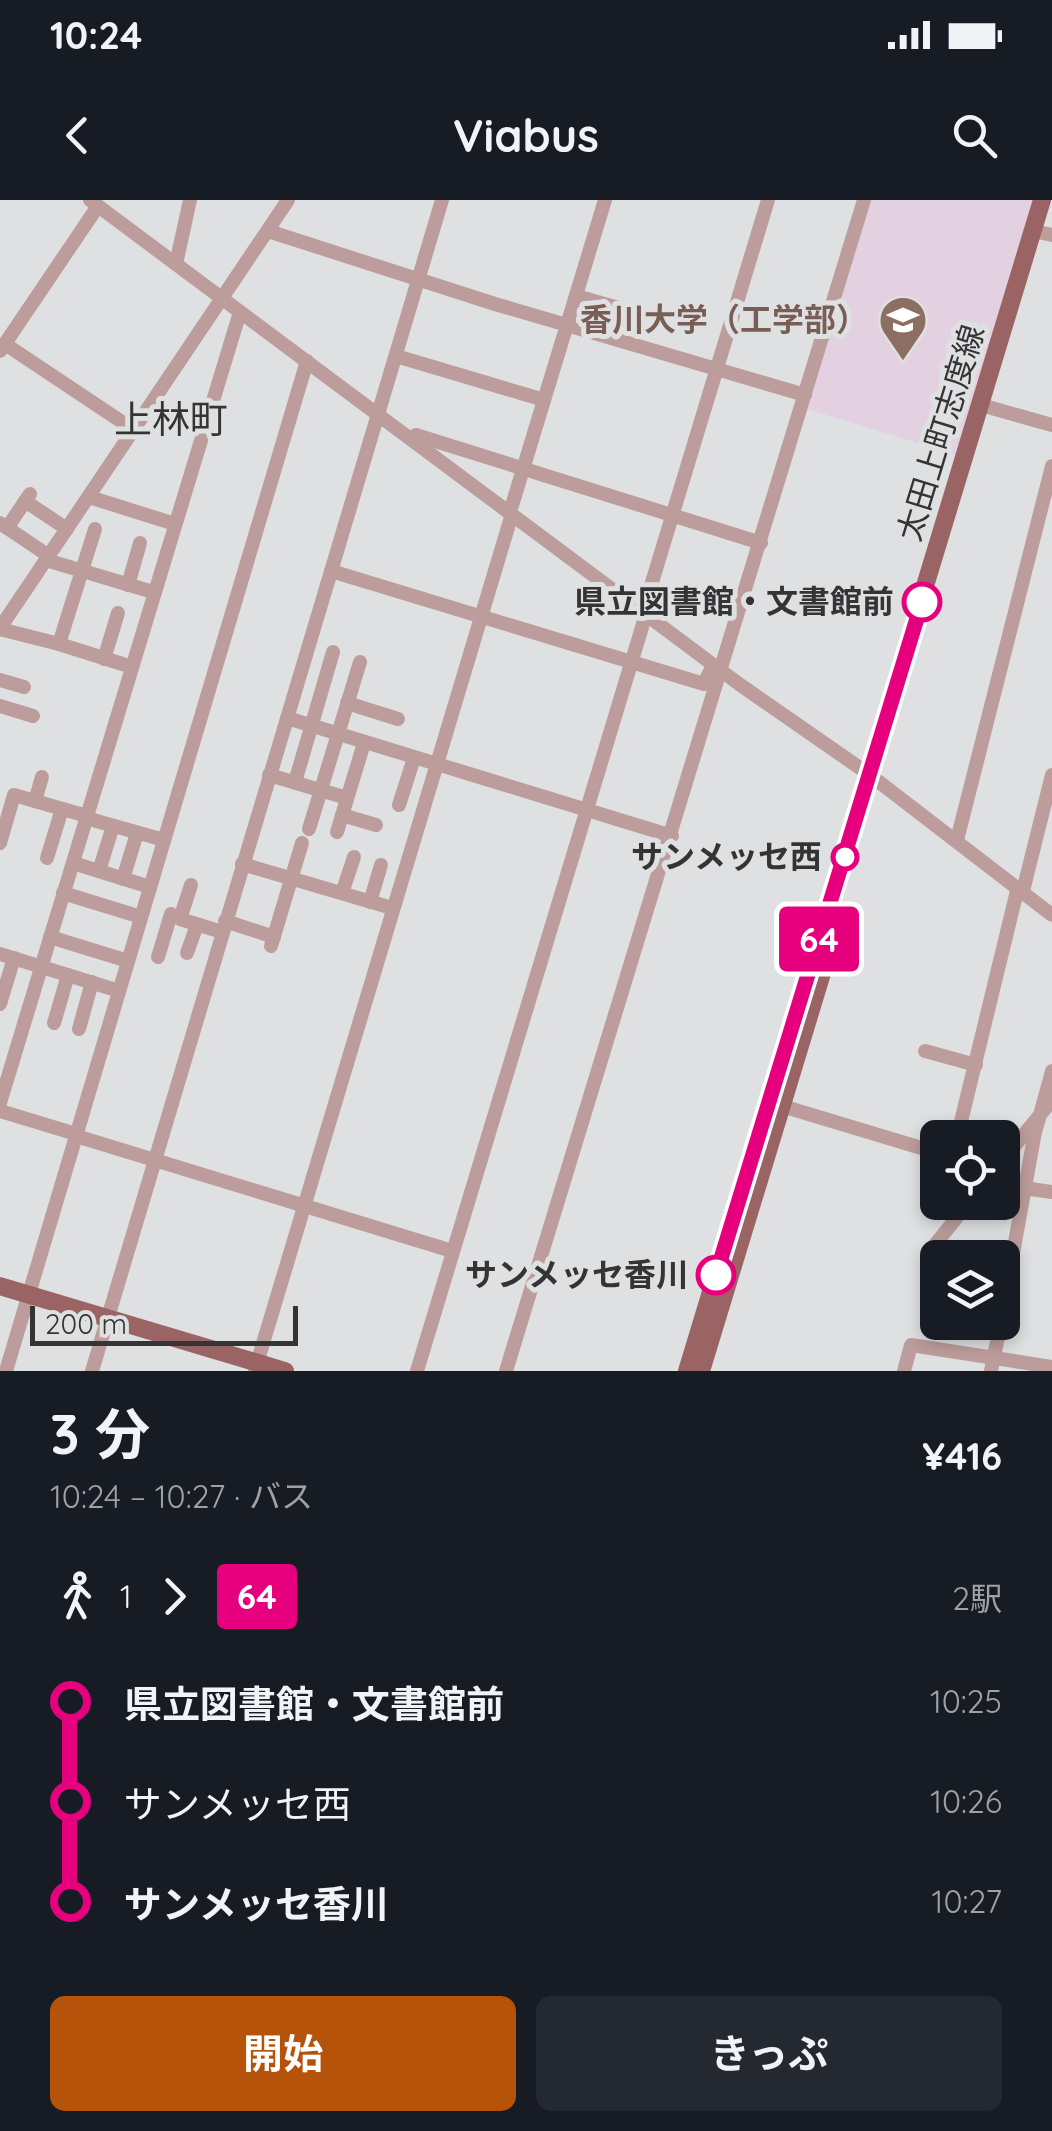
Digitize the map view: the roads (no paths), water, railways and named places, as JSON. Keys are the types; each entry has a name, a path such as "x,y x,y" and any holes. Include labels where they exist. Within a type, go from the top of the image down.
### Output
{"main road":[{"name":"太田上町志度線","path":"1042,200 1043,233"},
{"name":"太田上町志度線","path":"687,1371 1052,210"},
{"name":"太田上町志度線","path":"701,1371 782,1106 874,779"},
{"path":"0,1286 28,1300 251,1368 285,1371"},
{"path":"0,1298 28,1300"}],"street":[{"path":"176,264 190,200"},
{"path":"132,667 0,628 288,200"},
{"path":"92,1371 442,200"},
{"path":"251,1368 482,616 604,200"},
{"path":"417,1371 768,200"},
{"path":"506,1371 864,200"},
{"path":"134,430 2,348 94,203 1052,914"},
{"path":"268,231 806,396"},
{"path":"576,296 636,313"},
{"path":"0,1103 240,312"},
{"path":"396,356 544,400"},
{"path":"6,1371 307,361"},
{"path":"987,407 1052,425"},
{"path":"413,440 416,435 762,543"},
{"path":"957,840 1048,498 1052,466"},
{"path":"89,497 175,524"},
{"path":"67,529 28,498 3,526 47,558 153,592"},
{"path":"59,644 95,529"},
{"path":"128,584 140,543"},
{"path":"332,570 704,684 718,669"},
{"path":"104,658 118,613"},
{"path":"295,782 333,652"},
{"path":"63,893 176,915 197,924 273,941 360,662"},
{"path":"0,680 24,688"},
{"path":"298,681 323,688"},
{"path":"347,702 398,719"},
{"path":"0,706 33,716"},
{"path":"286,718 672,836"},
{"path":"337,832 364,743"},
{"path":"399,805 414,758"},
{"path":"269,775 347,798"},
{"path":"962,1120 1052,776"},
{"path":"35,801 42,777"},
{"path":"0,843 14,795 164,840"},
{"path":"47,858 62,808"},
{"path":"342,815 376,825"},
{"path":"99,871 113,826"},
{"path":"123,879 137,832"},
{"path":"342,894 354,857"},
{"path":"72,862 150,887"},
{"path":"242,864 392,908"},
{"path":"370,902 381,865"},
{"path":"158,957 191,885"},
{"path":"187,954 197,924"},
{"path":"50,937 128,961"},
{"path":"0,1004 7,956 119,991"},
{"path":"54,1023 68,974"},
{"path":"79,1029 92,982"},
{"path":"925,1051 976,1065"},
{"path":"1015,1240 1052,1071"},
{"path":"1020,1139 1052,1100"},
{"path":"782,1106 920,1147"},
{"path":"0,1111 452,1251"},
{"path":"1024,1188 1052,1192"},
{"path":"939,1240 955,1220"},
{"path":"993,1365 997,1340"},
{"path":"904,1371 911,1346 993,1365 1052,1368"}],"place":[{"name":"香川大学（工学部）","path":"903,362"},
{"name":"県立図書館・文書館前","path":"922,602"},
{"name":"サンメッセ西","path":"845,857"},
{"name":"サンメッセ香川","path":"716,1275"}],"district":[{"name":"上林町","path":"171,420"}]}
